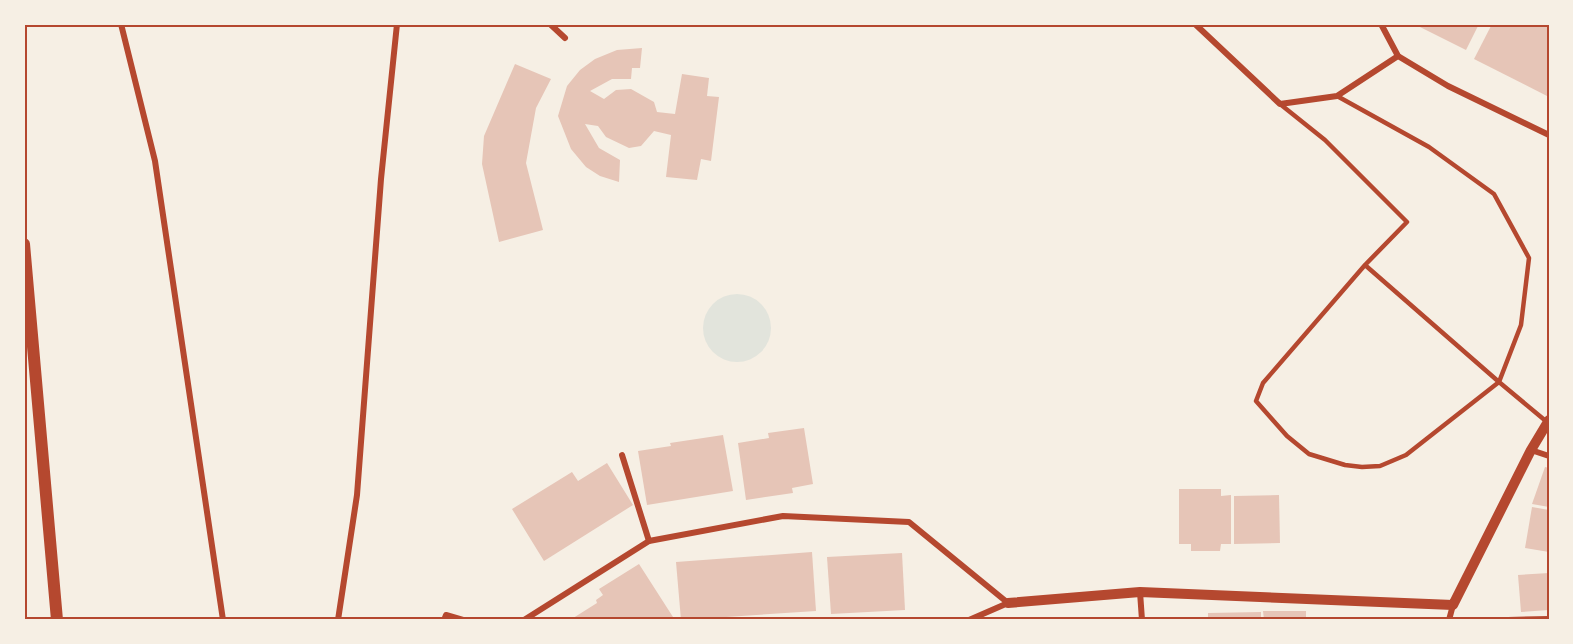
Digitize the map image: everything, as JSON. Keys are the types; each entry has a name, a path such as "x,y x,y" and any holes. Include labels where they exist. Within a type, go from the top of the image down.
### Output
{"main road":[{"path":"24,244 57,620"}],"street":[{"path":"121,24 155,161 223,620"},
{"path":"338,620 357,495 381,179 397,24"},
{"path":"550,24 565,38"},
{"path":"1196,24 1280,104 1337,96 1398,56"},
{"path":"1381,24 1398,56 1448,86 1549,135"},
{"path":"1449,620 1453,605 1531,450 1548,421"},
{"path":"1531,450 1549,456"},
{"path":"622,455 649,541"},
{"path":"524,620 649,541 783,516 909,522 1008,603"},
{"path":"969,620 1008,603 1140,592 1453,605"},
{"path":"1140,592 1142,620"},
{"path":"444,620 446,615 463,620"},
{"path":"1508,620 1549,619"}],"lane":[{"path":"1280,104 1325,140 1407,222 1365,265 1263,383 1256,401 1297,446 1317,458 1362,467 1386,464 1406,455 1499,382 1521,325 1529,258 1494,194 1429,147 1337,96"},
{"path":"1365,265 1499,382 1548,421"}],"shaded area":[{"path":"744,294 756,300 765,309 771,321 769,341 761,352 744,362 730,362 713,352 705,341 703,321 713,304 724,296"}],"building":[{"path":"1414,24 1479,24 1466,50"},
{"path":"1492,24 1549,24 1549,97 1474,59"},
{"path":"642,48 640,68 632,68 631,79 612,79 590,91 604,99 616,90 631,89 654,102 657,112 675,114 682,74 709,78 707,96 719,97 711,161 701,159 697,180 666,177 671,135 654,131 641,146 629,148 606,137 598,126 585,124 599,148 620,160 619,182 600,176 586,167 571,149 558,116 567,86 580,70 595,59 617,50"},
{"path":"515,64 551,79 536,108 526,163 543,230 499,242 482,164 484,136"},
{"path":"804,428 813,484 792,488 793,493 746,500 738,443 769,438 768,433"},
{"path":"723,435 733,491 647,505 638,451 671,446 670,443"},
{"path":"607,463 633,505 544,561 512,509 572,472 578,481"},
{"path":"1545,467 1549,468 1549,507 1532,504"},
{"path":"1179,489 1221,489 1221,496 1231,495 1231,544 1221,544 1220,551 1191,551 1191,544 1179,544"},
{"path":"1279,495 1280,543 1234,544 1234,496"},
{"path":"1532,507 1549,510 1549,552 1525,548"},
{"path":"812,552 816,611 681,620 676,562"},
{"path":"902,553 905,610 831,614 827,557"},
{"path":"639,564 673,617 668,620 570,620 597,603 596,600 603,595 599,589"},
{"path":"1549,573 1549,610 1521,612 1518,575"},
{"path":"1263,611 1306,611 1306,620 1264,620"},
{"path":"1261,612 1261,620 1208,620 1208,613"}]}
